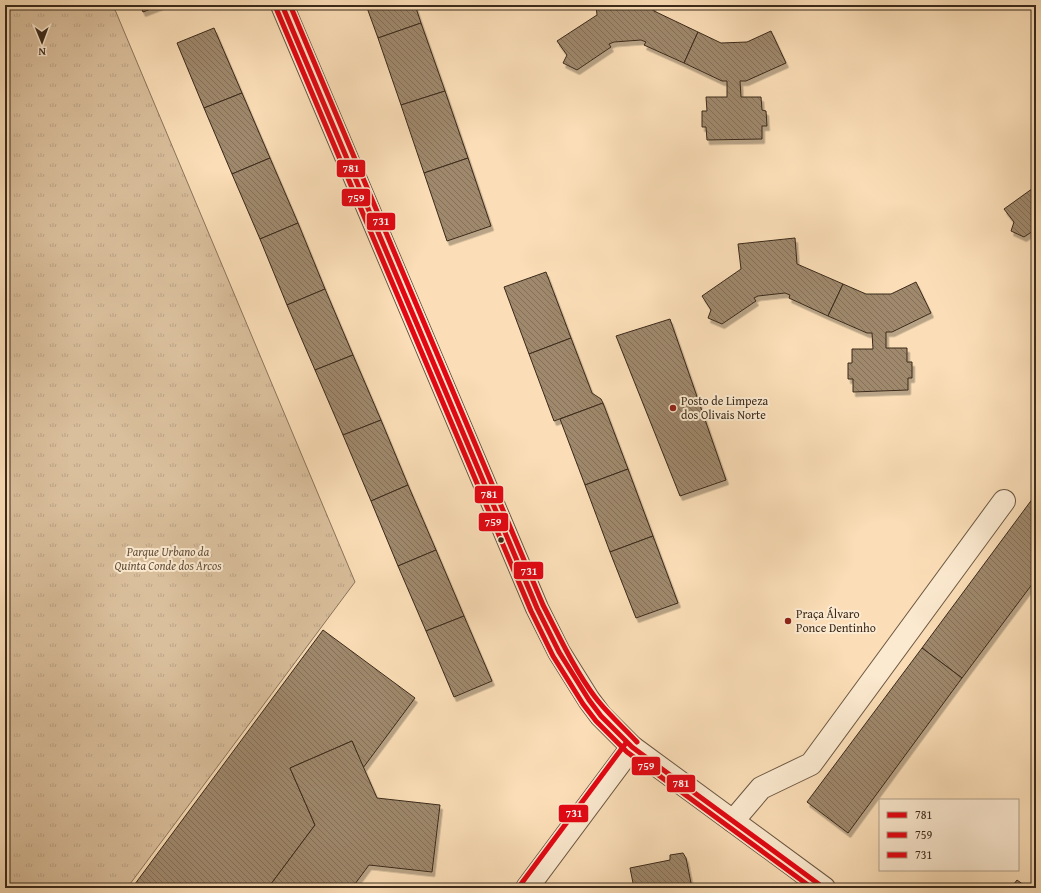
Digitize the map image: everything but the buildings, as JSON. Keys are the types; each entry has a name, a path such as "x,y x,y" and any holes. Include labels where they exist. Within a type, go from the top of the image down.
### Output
{"street":[{"path":"282,5 537,608 559,652 589,700 601,716 632,747 824,888"},
{"path":"733,821 761,788 811,764 1004,501"},
{"path":"527,888 632,747"}],"green space":[{"name":"Parque Urbano da Quinta Conde dos Arcos","path":"5,5 113,5 355,582 127,888 5,888"}],"transit line":[{"name":"781","path":"282,5 537,608 559,652 589,700 601,716 632,747 824,888"},
{"name":"731","path":"290,5 543,605 567,652 587,686 605,709 637,742"},
{"name":"759","path":"276,8 531,611 553,656 583,704 596,721 627,752 812,888"},
{"name":"731","path":"521,884 626,743"}],"place":[{"name":"Posto de Limpeza dos Olivais Norte","path":"673,408"},
{"name":"Praça Álvaro Ponce Dentinho","path":"788,621"}]}
